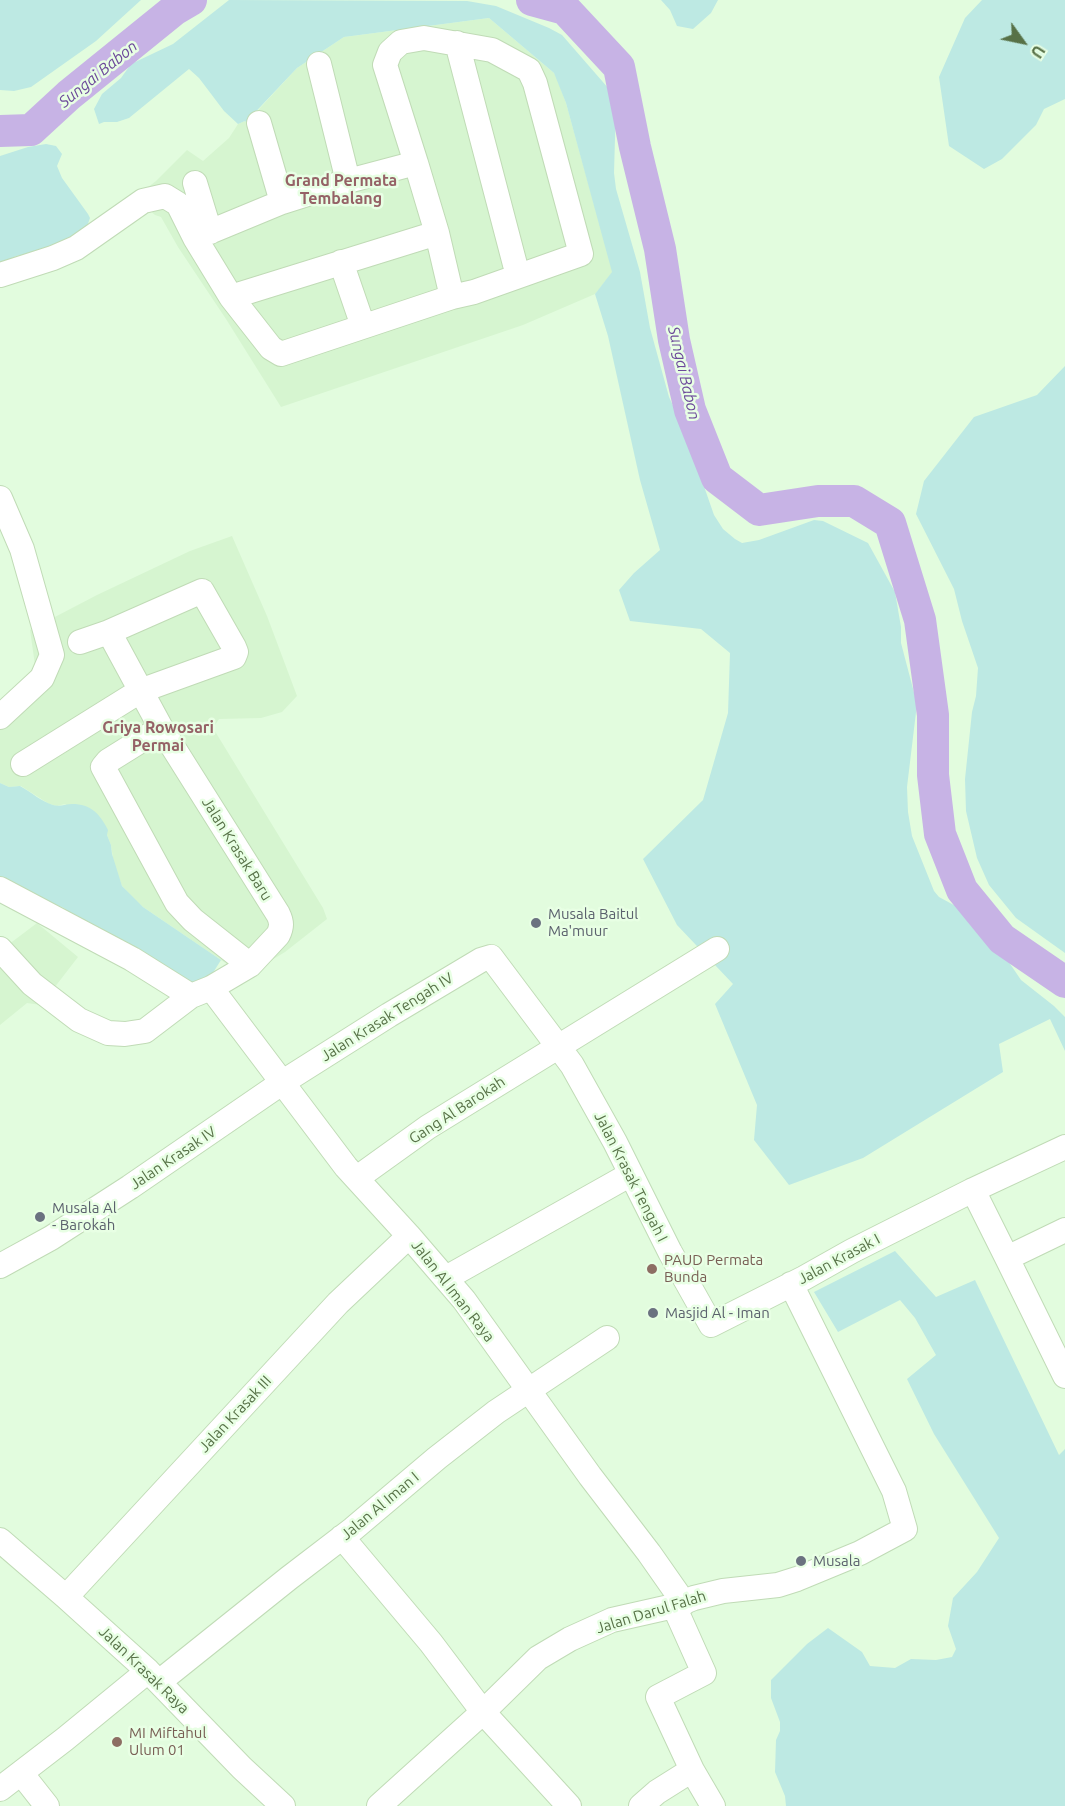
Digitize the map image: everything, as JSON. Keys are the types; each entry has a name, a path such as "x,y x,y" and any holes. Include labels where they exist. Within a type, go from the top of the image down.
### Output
{"street":[{"path":"0,274 76,248 143,201 165,196 178,204 203,235 231,297 271,348 281,354 452,297 474,292 581,254 535,83 529,70 492,50 424,38 401,42 390,52 385,65 437,233 452,297"},
{"path":"457,44 518,276"},
{"path":"319,64 348,181"},
{"path":"259,123 282,202"},
{"path":"203,235 282,202 416,163"},
{"path":"195,183 203,235"},
{"path":"231,297 437,233"},
{"path":"340,262 363,327"},
{"path":"0,498 22,549 52,655 42,678 0,717"},
{"path":"23,764 140,691 232,659 235,655 234,647 202,591 109,632 80,642"},
{"name":"Jalan Krasak Baru","path":"0,949 32,984 79,1020 108,1033 125,1034 145,1031 201,992 249,965 278,935 282,922 278,914 161,728 109,632"},
{"path":"161,728 102,767 177,903 193,920 249,965"},
{"path":"0,889 132,959 201,992"},
{"name":"Gang Al Barokah","path":"357,1178 429,1127 717,948"},
{"name":"Jalan Krasak Tengah IV","path":"283,1083 389,1015 481,960 487,957 494,958"},
{"name":"Jalan Krasak Tengah I","path":"494,958 572,1065 711,1325 791,1284"},
{"name":"Jalan Al Iman Raya","path":"201,992 283,1083 346,1167 464,1300 590,1476 649,1553 679,1604 704,1673 658,1697 692,1770"},
{"name":"Jalan Krasak IV","path":"0,1266 51,1238 130,1187 283,1083"},
{"name":"Jalan Krasak I","path":"905,1529 894,1491 791,1284 972,1190 1065,1147"},
{"path":"446,1278 631,1174"},
{"path":"972,1190 1008,1257 1065,1376"},
{"path":"1008,1257 1065,1230"},
{"name":"Jalan Krasak III","path":"66,1597 339,1303 409,1236"},
{"name":"Jalan Al Iman I","path":"0,1789 65,1739 289,1578 496,1412 607,1338"},
{"name":"Jalan Darul Falah","path":"379,1806 483,1712 537,1658 570,1639 612,1620 723,1591 767,1587 797,1579 860,1553 905,1529"},
{"path":"342,1537 431,1643 483,1712 569,1806"},
{"name":"Jalan Krasak Raya","path":"0,1540 153,1676 242,1768 283,1806"},
{"path":"641,1806 657,1792 692,1770 713,1806"},
{"path":"21,1773 47,1806"}],"shaded area":[{"path":"0,0 141,0 96,41 31,87 14,91 0,90"},
{"path":"229,0 467,1 496,6 562,35 609,89 616,103 614,173 616,189 640,272 650,328 669,397 684,429 714,515 723,529 742,543 759,540 814,520 823,521 868,543 895,592 901,627 901,643 917,704 907,787 912,836 934,891 939,897 963,910 1002,952 1021,980 1065,1017 1065,1051 1050,1019 999,1044 1003,1072 863,1158 789,1185 754,1140 757,1105 715,1004 733,984 677,925 643,859 703,800 728,713 730,653 701,629 630,621 619,590 660,550 640,480 608,336 595,294 612,272 566,103 554,73 489,18 344,37 297,68 246,122 238,124 224,111 199,78 189,69 129,118 99,124 94,109 102,94 121,78 131,64 173,44"},
{"path":"661,0 718,0 711,13 693,29 677,26 670,10"},
{"path":"982,0 1065,0 1065,99 1044,109 1036,125 1002,159 984,169 949,146 939,77 965,18"},
{"path":"489,18 557,78 613,272 595,294 523,325 281,407 161,217 146,207 139,194 156,181 187,150 203,161 229,138 238,124 247,122 297,68 344,37"},
{"path":"46,144 56,146 62,154 57,166 62,178 90,218 84,235 38,253 16,256 0,264 0,156"},
{"path":"1065,366 1065,953 1016,918 989,885 977,858 966,811 965,779 978,668 954,589 916,514 924,481 974,417 1037,395"},
{"path":"232,536 267,616 297,696 282,712 261,718 219,719 213,728 323,908 327,919 285,952 249,974 243,975 135,900 122,886 107,835 65,804 57,806 49,804 21,786 9,787 0,783 0,700 27,677 35,665 30,630 190,551"},
{"path":"0,783 9,787 20,786 53,805 79,804 94,811 108,830 107,835 122,886 143,907 221,960 206,984 201,988 83,924 62,907 46,904 27,889 0,880"},
{"path":"37,923 78,957 41,1005 27,1003 0,1025 0,951"},
{"path":"895,1251 936,1297 975,1280 1059,1455 1065,1449 1065,1806 786,1806 785,1796 775,1772 776,1740 780,1731 780,1722 771,1698 771,1680 807,1644 828,1628 862,1652 870,1666 895,1668 911,1659 936,1660 952,1657 956,1649 948,1626 953,1598 977,1572 999,1538 934,1434 907,1379 936,1355 915,1318 900,1300 838,1332 814,1292"}],"waterway":[{"name":"Sungai Babon","path":"0,131 31,130 69,95 174,10 191,0"},
{"name":"Sungai Babon","path":"532,0 565,9 619,67 635,147 660,249 674,340 690,410 717,478 759,510 818,501 854,501 890,523 920,620 933,715 933,775 940,834 962,890 1002,939 1065,982"}],"place":[{"name":"Musala Baitul Ma'muur","path":"536,923"},
{"name":"Musala Al - Barokah","path":"40,1217"},
{"name":"PAUD Permata Bunda","path":"652,1269"},
{"name":"Masjid Al - Iman","path":"653,1313"},
{"name":"Musala","path":"801,1561"},
{"name":"MI Miftahul Ulum 01","path":"117,1742"}],"district":[{"name":"Grand Permata Tembalang","path":"341,190"},
{"name":"Griya Rowosari Permai","path":"158,737"}]}
